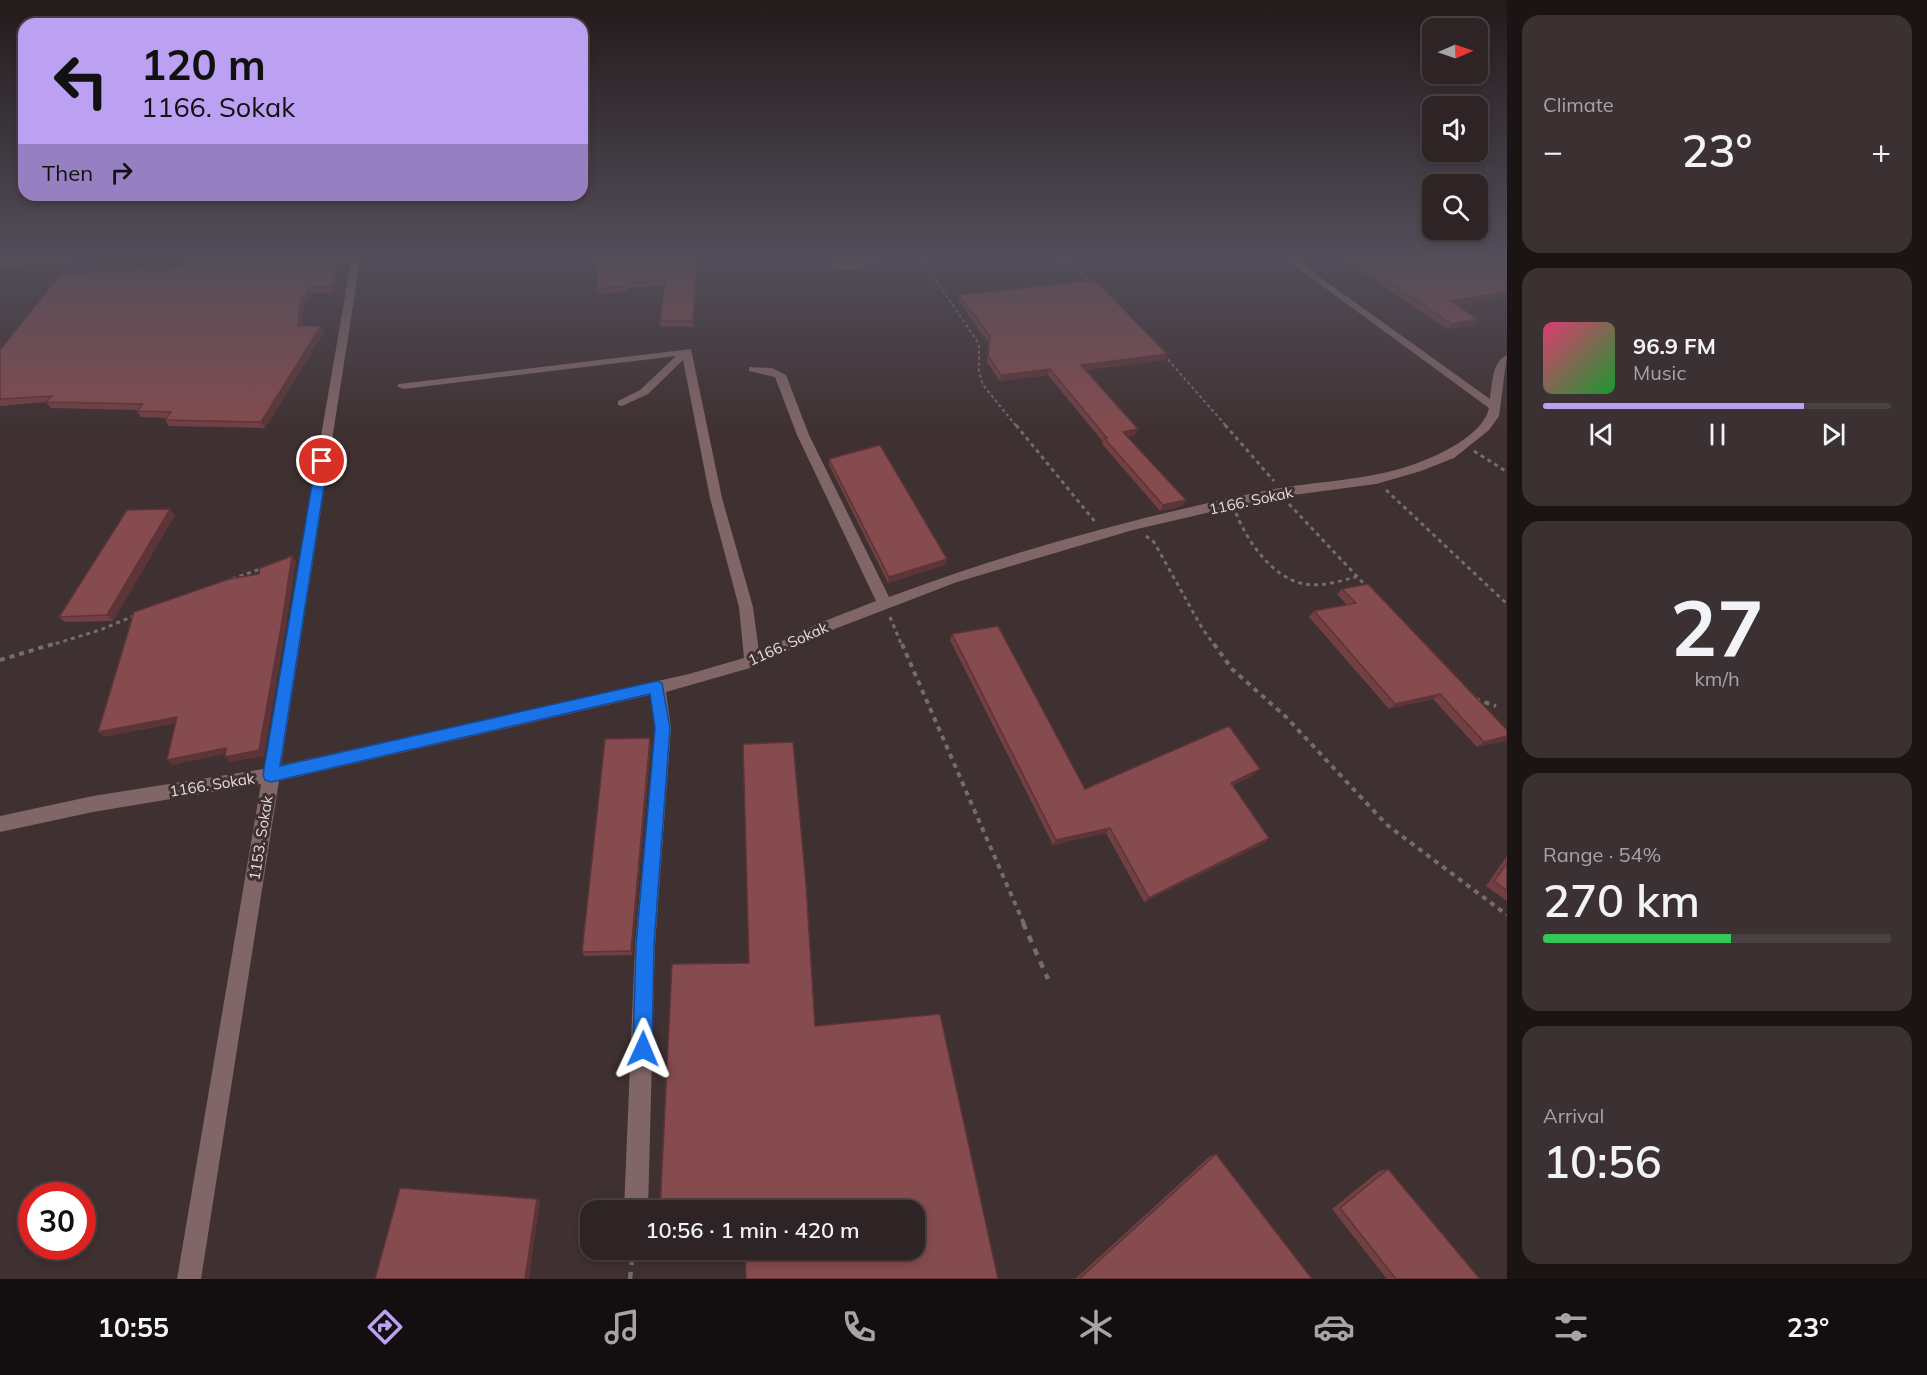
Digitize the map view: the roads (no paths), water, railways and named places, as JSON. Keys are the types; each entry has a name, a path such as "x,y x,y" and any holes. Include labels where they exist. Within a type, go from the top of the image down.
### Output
{"street":[{"name":"1153. Sokak","path":"189,1279 346,315"},
{"path":"1366,315 1494,406"},
{"path":"403,386 687,351"},
{"path":"622,403 644,392 687,351"},
{"path":"687,351 716,498 746,607 752,662"},
{"name":"1166. Sokak","path":"0,824 93,804 271,775 657,687 752,662 827,626 953,578 1107,536 1133,526 1271,494 1376,480 1417,468 1450,455 1485,427 1493,416 1501,366 1507,358"},
{"path":"753,369 772,371 780,375 803,435 885,604"},
{"path":"636,1200 645,945 663,728 657,687"}]}
